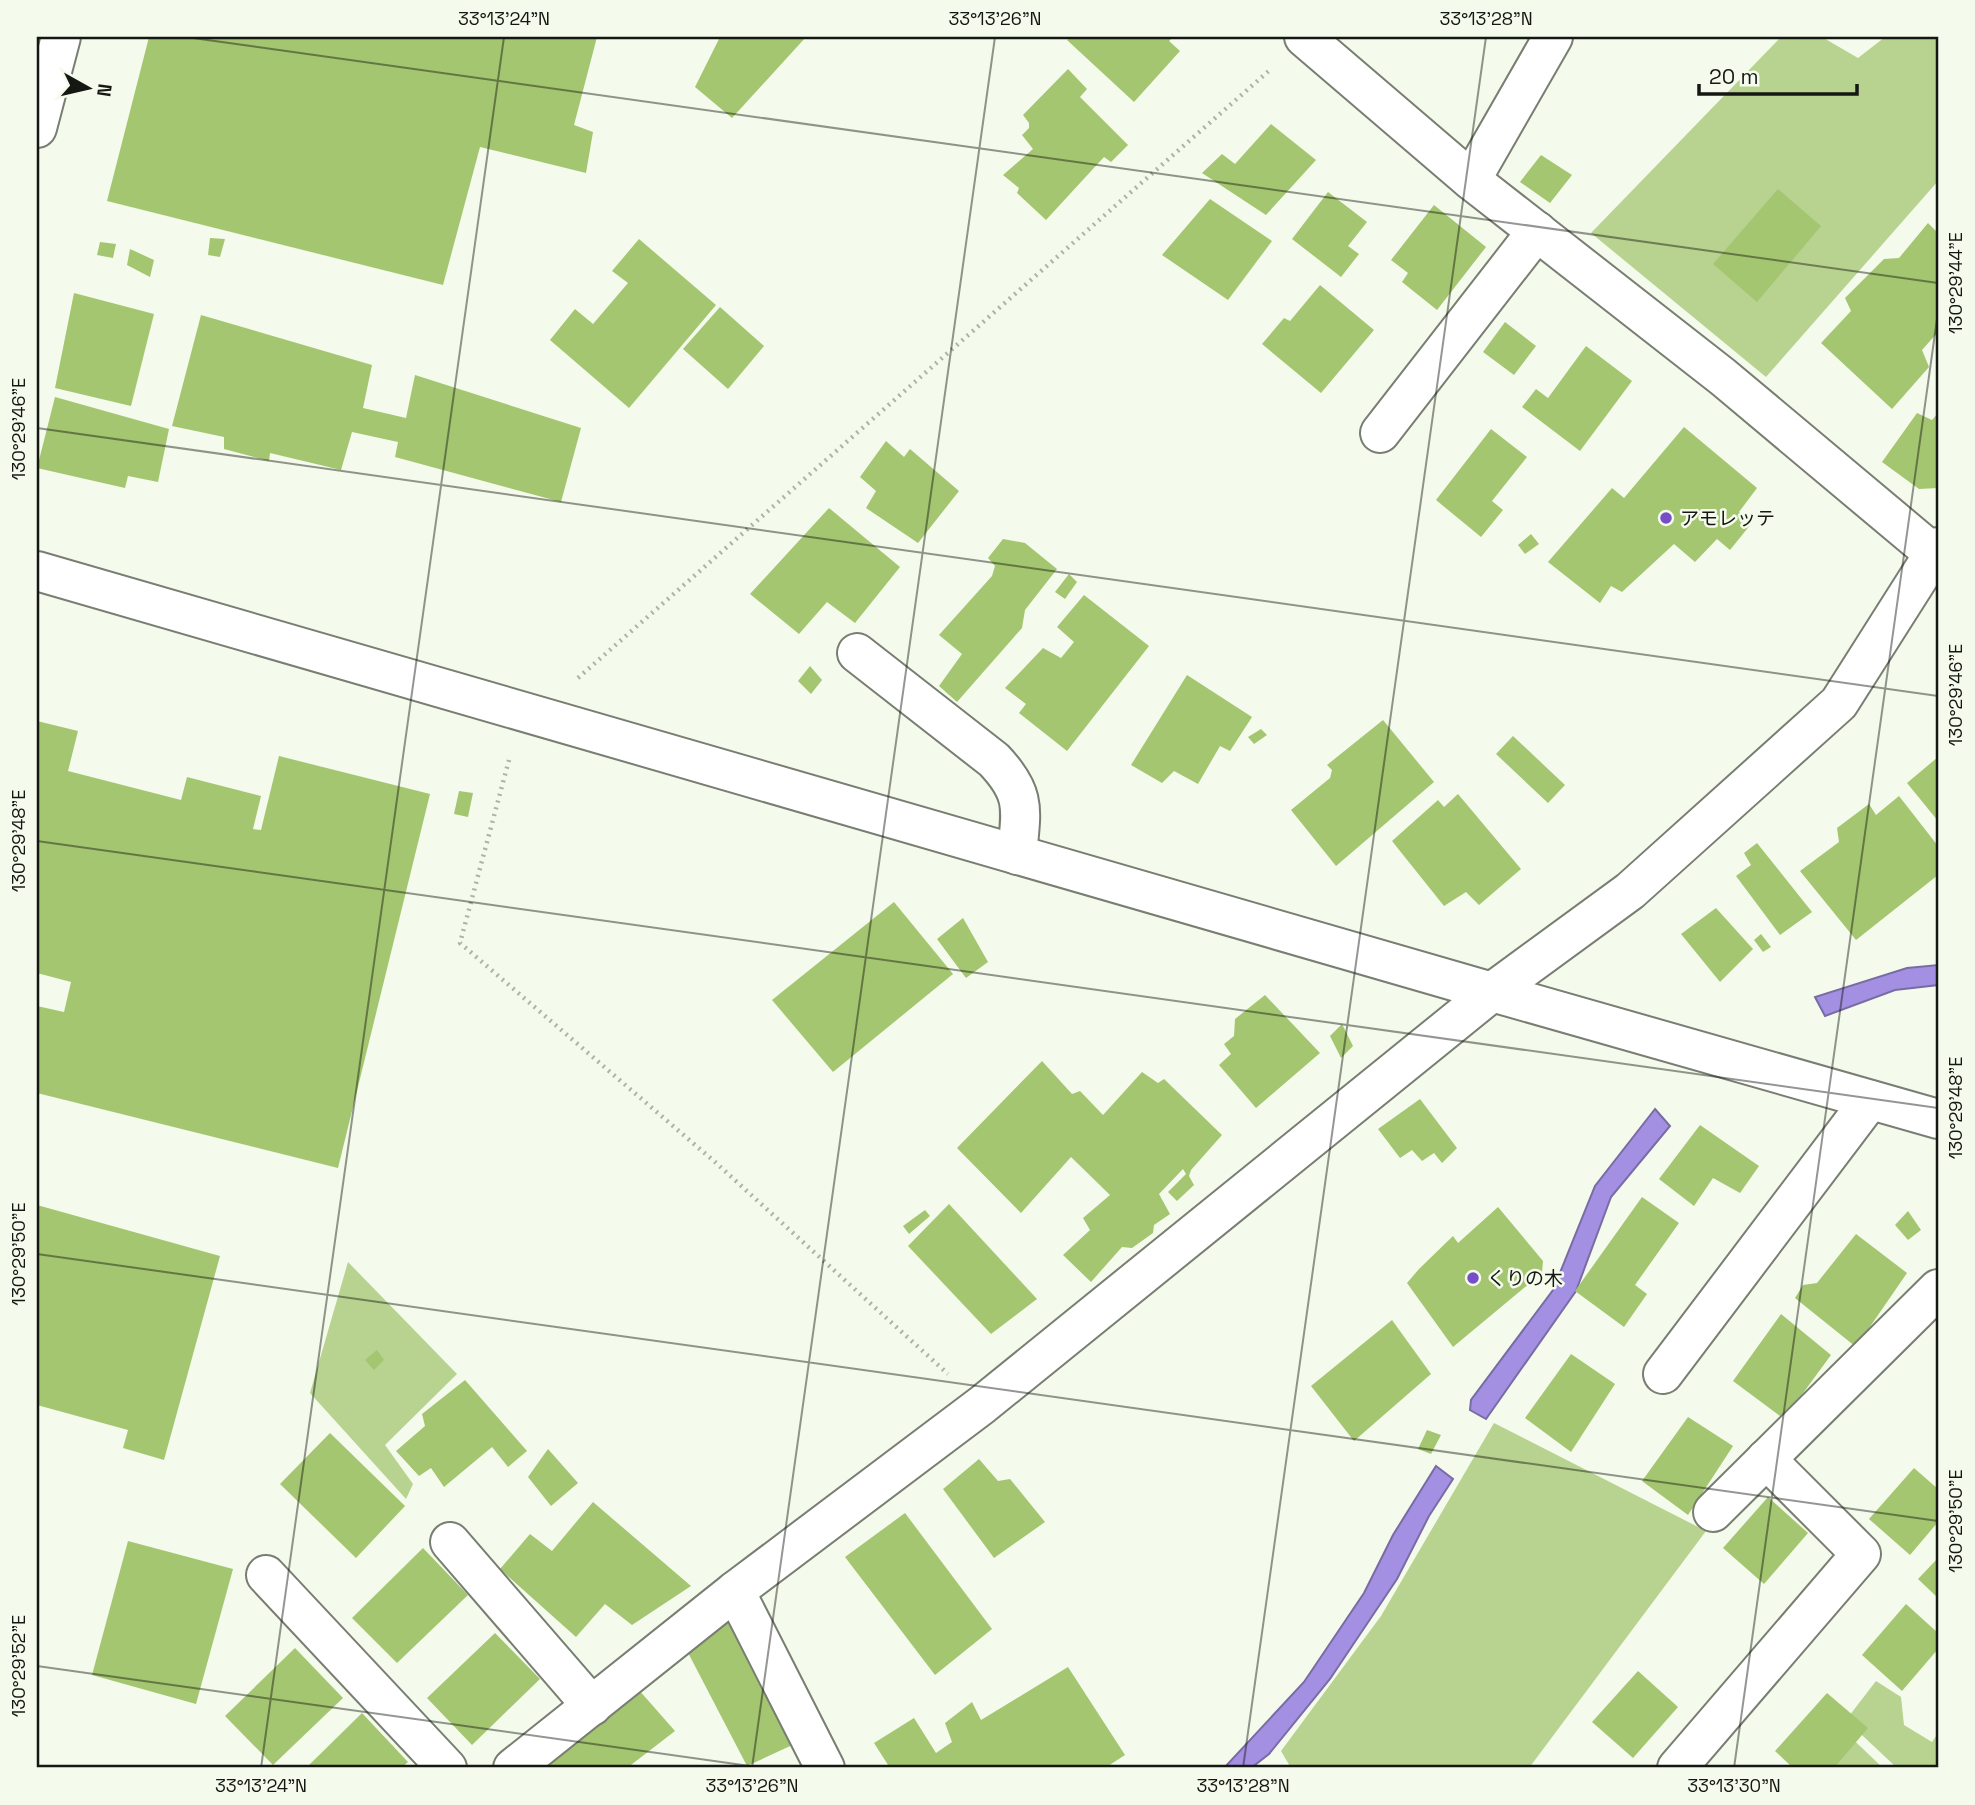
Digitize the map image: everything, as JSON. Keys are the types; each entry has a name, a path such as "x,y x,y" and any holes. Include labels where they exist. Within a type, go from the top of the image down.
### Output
{"street":[{"path":"37,128 61,37"},
{"path":"1471,180 1553,37"},
{"path":"513,1768 735,1591 982,1405 1492,992 1630,891 1839,703 1936,550 1723,377 1471,180 1305,38"},
{"path":"1380,433 1537,231"},
{"path":"37,571 1938,1119"},
{"path":"858,653 993,760 1010,778 1021,807 1017,855"},
{"path":"1664,1374 1870,1100"},
{"path":"1713,1512 1938,1289"},
{"path":"1677,1768 1861,1554 1766,1459"},
{"path":"450,1542 592,1706"},
{"path":"266,1575 447,1768"},
{"path":"735,1591 825,1768"}],"path":[{"path":"577,679 1305,38"},
{"path":"509,760 460,943 715,1162 982,1405"}],"green space":[{"path":"1781,37 1822,37 1858,58 1885,37 1938,37 1938,181 1766,377 1591,233"},
{"path":"348,1262 457,1374 385,1445 413,1484 406,1499 310,1393"},
{"path":"1494,1423 1706,1531 1529,1768 1291,1768 1281,1751 1381,1616"},
{"path":"1876,1681 1901,1697 1904,1725 1932,1742 1938,1733 1938,1768 1897,1768 1846,1720"},
{"path":"1839,1726 1883,1768 1802,1768"}],"shaded area":[{"path":"1938,965 1938,985 1895,990 1825,1016 1815,997 1907,968"},
{"path":"1655,1109 1670,1126 1611,1197 1576,1291 1486,1419 1470,1410 1471,1400 1553,1290 1595,1186"},
{"path":"1436,1466 1453,1479 1429,1516 1397,1579 1330,1679 1269,1754 1251,1768 1224,1768 1304,1682 1364,1593 1393,1535"}],"building":[{"path":"149,37 597,37 574,125 593,132 586,173 480,147 443,285 107,201"},
{"path":"720,37 806,37 732,118 695,87"},
{"path":"1072,37 1173,37 1169,41 1180,51 1134,102 1067,40"},
{"path":"1068,69 1087,89 1080,97 1128,145 1111,162 1104,157 1046,220 1017,193 1019,188 1003,175 1033,149 1022,135 1029,128 1023,115"},
{"path":"1271,124 1316,160 1266,215 1202,173 1222,154 1235,164"},
{"path":"1541,155 1572,175 1550,203 1520,182"},
{"path":"1778,189 1821,226 1757,302 1713,264"},
{"path":"1328,192 1367,222 1348,246 1359,254 1341,277 1292,239"},
{"path":"1210,199 1272,241 1228,300 1162,255"},
{"path":"1434,205 1486,247 1437,310 1402,282 1408,273 1391,260"},
{"path":"1928,223 1938,233 1938,332 1922,350 1929,367 1892,409 1821,343 1851,311 1845,298 1884,259 1899,258"},
{"path":"210,238 225,239 220,257 208,255"},
{"path":"639,239 716,305 629,408 550,340 575,309 593,324 628,283 612,271"},
{"path":"100,242 116,244 113,258 97,255"},
{"path":"130,249 154,260 150,277 127,265"},
{"path":"1320,285 1374,330 1321,393 1262,344 1284,318 1290,321"},
{"path":"74,293 154,314 131,406 55,388"},
{"path":"720,307 764,346 728,389 683,349"},
{"path":"201,315 372,365 363,408 406,418 415,375 581,428 561,502 395,457 398,442 352,432 341,470 270,453 269,461 224,449 224,437 172,426"},
{"path":"1505,322 1536,346 1514,375 1483,352"},
{"path":"1586,346 1632,381 1580,451 1522,407 1536,389 1548,398"},
{"path":"55,397 169,429 158,482 128,476 125,488 37,468"},
{"path":"1917,413 1932,420 1938,413 1938,488 1919,489 1882,462"},
{"name":"アモレッテ","path":"1684,427 1757,488 1739,512 1751,524 1730,550 1717,539 1695,562 1674,544 1622,592 1611,586 1600,603 1548,562 1612,488 1624,498"},
{"path":"1491,429 1527,457 1492,501 1503,510 1481,537 1436,500"},
{"path":"886,441 904,457 910,449 959,491 918,543 866,508 876,491 860,477"},
{"path":"829,508 900,567 855,623 827,602 799,634 750,594"},
{"path":"1531,534 1539,544 1525,554 1518,545"},
{"path":"1003,539 1025,543 1057,569 1025,610 1022,628 957,702 939,686 962,654 939,635 992,576 995,566 988,558"},
{"path":"1069,574 1077,582 1065,599 1055,592"},
{"path":"1084,595 1149,646 1067,751 1019,713 1026,704 1005,688 1043,648 1061,658 1074,642 1057,627"},
{"path":"810,666 822,680 811,694 798,681"},
{"path":"1187,675 1252,717 1230,751 1220,746 1198,784 1174,771 1162,783 1131,765"},
{"path":"1383,720 1434,782 1336,866 1291,810 1330,778 1332,770 1327,765"},
{"path":"37,721 78,731 68,771 181,800 187,777 261,796 253,829 261,830 279,756 430,794 338,1168 37,1093 37,1006 64,1012 71,982 37,973"},
{"path":"1261,729 1267,735 1254,744 1248,737"},
{"path":"1513,736 1565,785 1548,803 1496,754"},
{"path":"1938,757 1938,821 1907,783"},
{"path":"459,791 473,793 468,817 454,814"},
{"path":"1458,794 1521,869 1479,905 1466,892 1444,906 1392,841 1438,800 1444,807"},
{"path":"1899,796 1938,846 1938,875 1856,940 1800,871 1839,842 1837,828 1869,804 1876,815"},
{"path":"1757,843 1812,912 1780,935 1736,876 1751,865 1744,853"},
{"path":"894,902 953,974 833,1072 772,1000"},
{"path":"1716,908 1753,949 1720,982 1681,934"},
{"path":"963,918 988,962 966,978 937,939"},
{"path":"1761,934 1771,947 1763,952 1754,940"},
{"path":"1265,995 1320,1053 1256,1108 1219,1065 1231,1054 1224,1044 1234,1036 1235,1019"},
{"path":"1342,1024 1353,1046 1341,1058 1330,1036"},
{"path":"1042,1061 1072,1094 1080,1091 1103,1115 1142,1072 1158,1083 1164,1079 1222,1135 1191,1170 1189,1176 1194,1185 1177,1201 1168,1192 1186,1174 1183,1169 1159,1194 1170,1214 1154,1225 1153,1233 1132,1248 1122,1247 1091,1282 1063,1255 1090,1230 1083,1218 1110,1195 1071,1157 1021,1213 957,1148"},
{"path":"1420,1099 1457,1148 1442,1163 1434,1153 1422,1161 1412,1150 1400,1158 1378,1129"},
{"path":"1700,1125 1759,1166 1740,1193 1713,1178 1694,1206 1659,1179"},
{"path":"1642,1197 1679,1223 1635,1285 1647,1294 1624,1327 1575,1291"},
{"path":"949,1204 1037,1299 991,1334 908,1246"},
{"path":"37,1205 220,1256 164,1460 123,1448 128,1430 37,1405"},
{"name":"くりの木","path":"1498,1207 1543,1261 1542,1273 1453,1347 1407,1283 1453,1236 1458,1243"},
{"path":"925,1210 930,1216 909,1234 903,1226"},
{"path":"1908,1211 1921,1230 1908,1240 1895,1225"},
{"path":"1856,1234 1907,1273 1856,1347 1795,1298 1803,1285 1817,1283"},
{"path":"1781,1314 1831,1355 1784,1419 1733,1381"},
{"path":"1392,1320 1431,1374 1354,1441 1311,1386"},
{"path":"377,1350 384,1360 374,1370 365,1360"},
{"path":"1571,1354 1615,1384 1571,1452 1525,1418"},
{"path":"465,1380 527,1451 508,1467 492,1447 444,1487 431,1468 419,1476 396,1451 425,1426 422,1414"},
{"path":"1688,1417 1733,1446 1688,1515 1642,1481"},
{"path":"1427,1430 1441,1435 1431,1454 1418,1449"},
{"path":"330,1433 405,1506 356,1558 280,1484"},
{"path":"548,1449 578,1483 551,1506 528,1477"},
{"path":"979,1459 998,1481 1010,1479 1045,1522 994,1558 943,1489"},
{"path":"1914,1468 1938,1489 1938,1522 1910,1555 1869,1519"},
{"path":"1768,1497 1808,1533 1764,1584 1723,1548"},
{"path":"593,1502 691,1586 632,1625 605,1604 576,1637 500,1569 530,1534 552,1551"},
{"path":"905,1513 992,1629 935,1675 845,1557"},
{"path":"128,1541 233,1569 196,1704 92,1675"},
{"path":"423,1548 468,1595 397,1663 352,1618"},
{"path":"1938,1558 1938,1598 1918,1579"},
{"path":"1906,1604 1938,1633 1938,1649 1902,1691 1862,1655"},
{"path":"734,1619 801,1741 747,1766 684,1645"},
{"path":"495,1633 540,1679 472,1745 427,1698"},
{"path":"295,1648 343,1698 273,1765 225,1716"},
{"path":"1068,1667 1125,1755 1105,1768 890,1768 874,1743 914,1718 936,1753 952,1742 945,1723 972,1702 981,1720"},
{"path":"1638,1671 1678,1707 1633,1758 1592,1722"},
{"path":"638,1689 675,1731 627,1768 537,1768"},
{"path":"1827,1693 1868,1728 1834,1768 1793,1768 1775,1751"},
{"path":"362,1713 408,1762 401,1768 306,1768"}],"place":[{"name":"アモレッテ","path":"1666,518"},
{"name":"くりの木","path":"1473,1278"}]}
